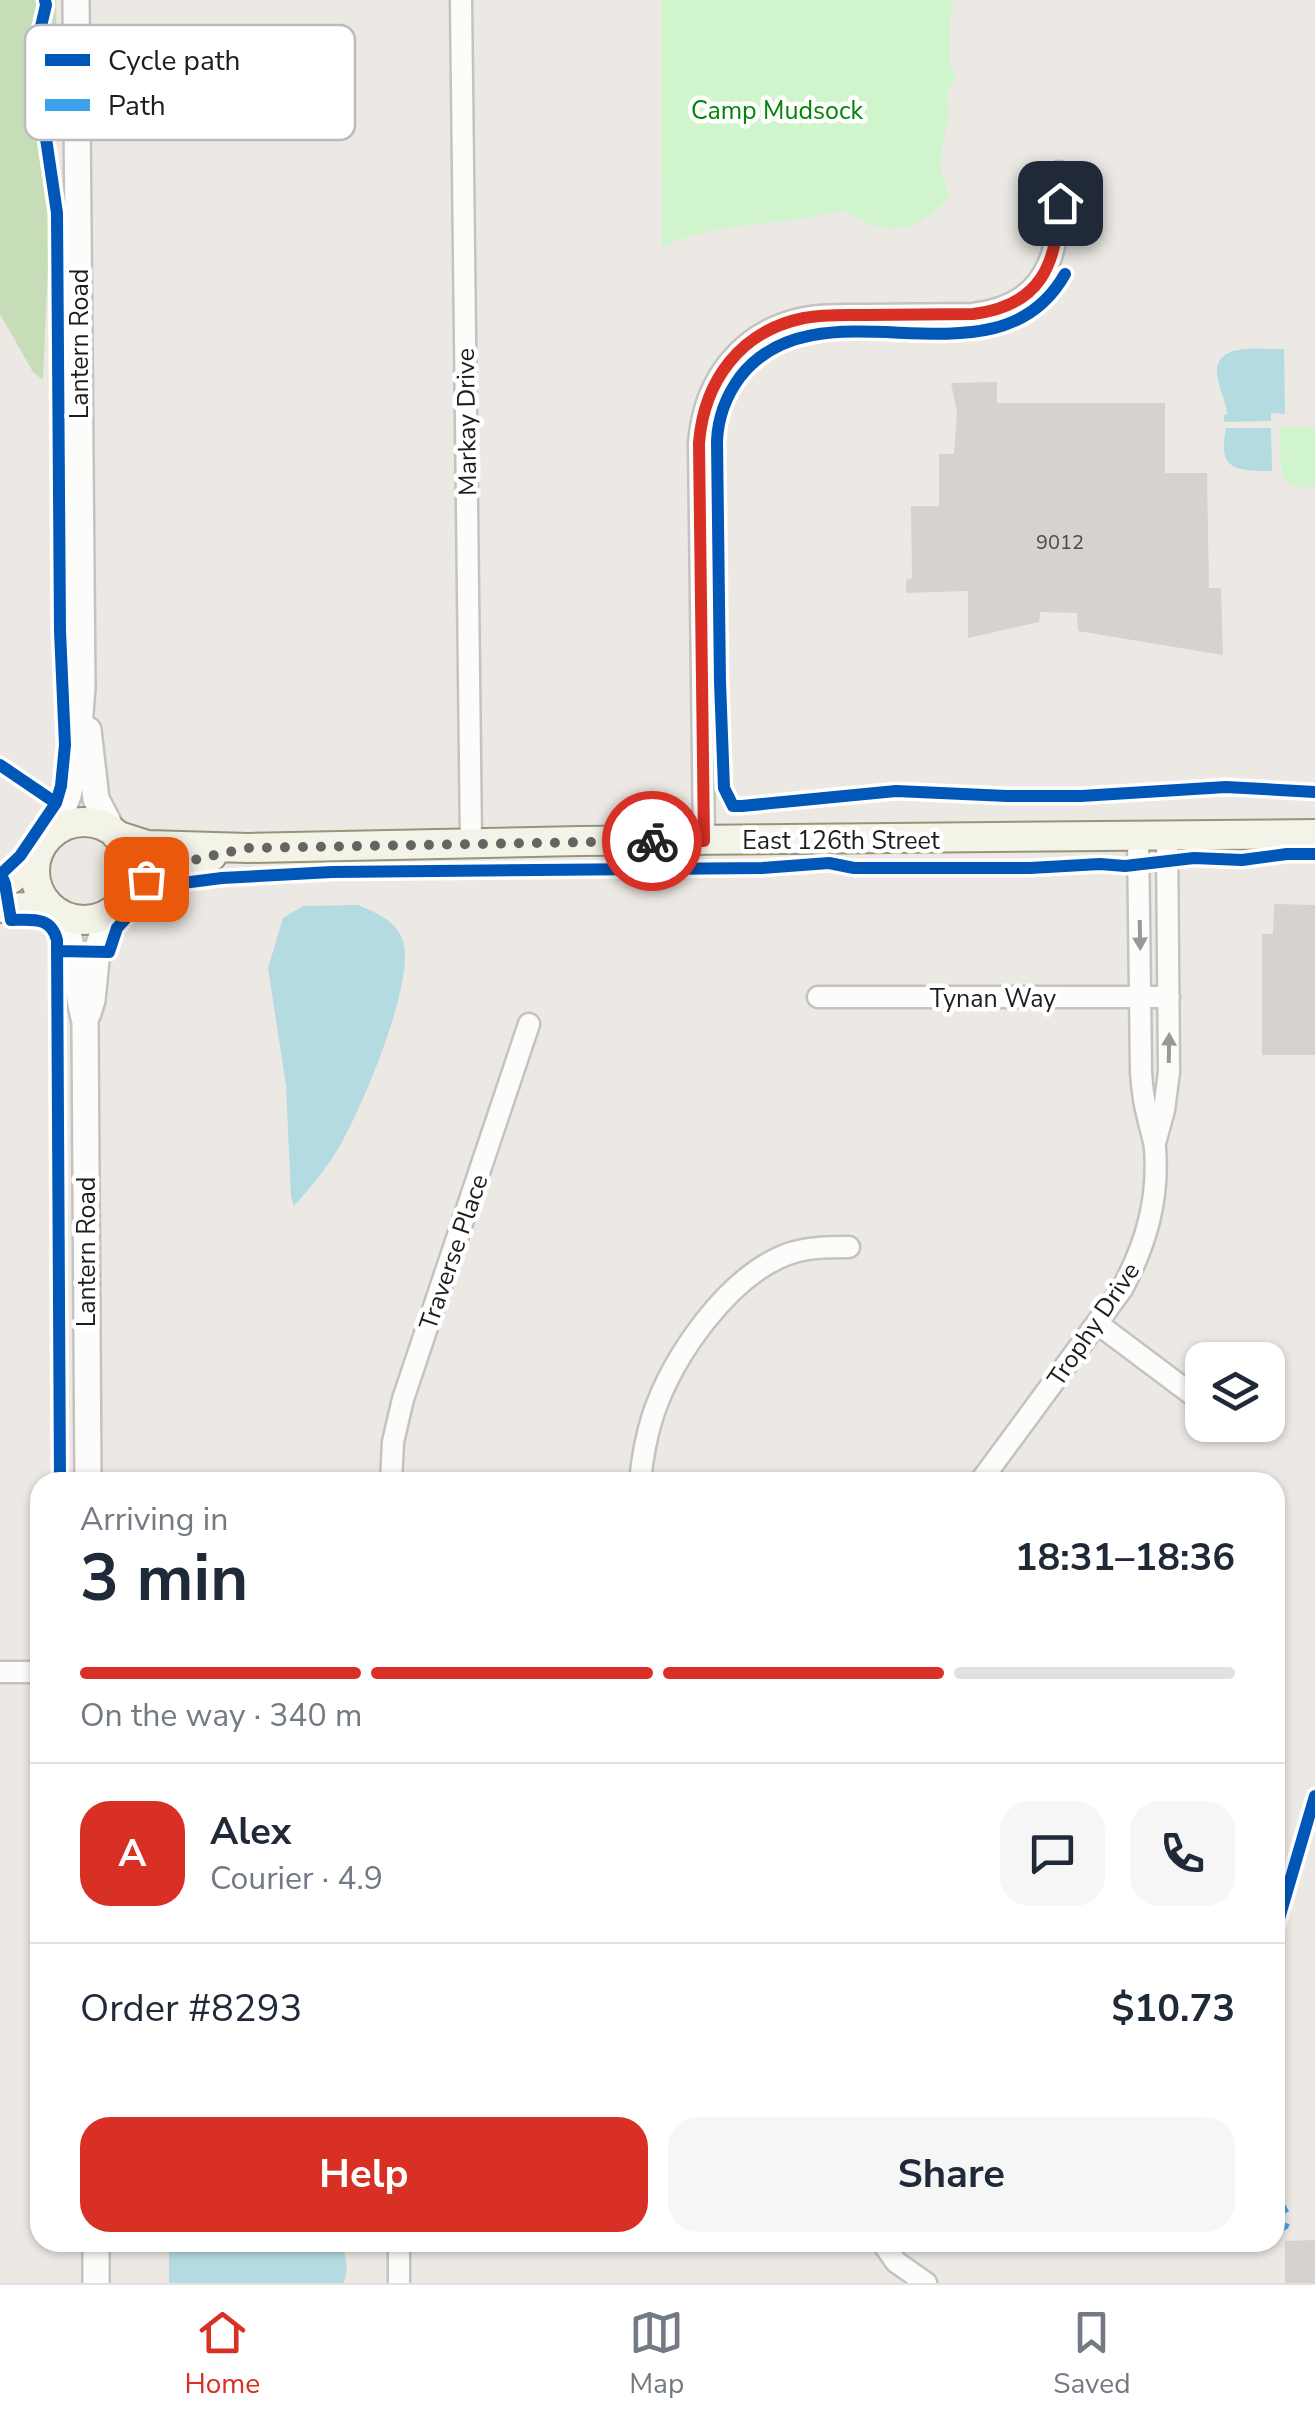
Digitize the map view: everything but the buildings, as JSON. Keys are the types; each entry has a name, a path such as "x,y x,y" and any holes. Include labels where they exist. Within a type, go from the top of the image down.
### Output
{"main road":[{"path":"0,886 27,867 60,828 73,823 86,822 114,832 128,850 133,868 132,885 118,906 84,921 32,906 0,908"},
{"name":"East 126th Street","path":"114,832 147,845 248,848 1315,834"},
{"path":"43,846 36,875 39,890 61,914"},
{"name":"East 126th Street","path":"118,906 146,879 164,869 248,848"}],"street":[{"name":"Lantern Road","path":"76,0 76,25"},
{"name":"Markay Drive","path":"461,0 470,843"},
{"name":"Lantern Road","path":"77,140 82,688 96,798 114,832"},
{"path":"704,841 699,443 705,404 719,375 739,350 756,337 804,318 973,314 1010,305 1039,283 1051,262 1059,223 1059,172"},
{"name":"Lantern Road","path":"43,846 70,792 82,688"},
{"name":"Trophy Drive","path":"1138,837 1142,1085 1155,1144"},
{"name":"Trophy Drive","path":"987,1472 1122,1290 1143,1247 1152,1214 1155,1144 1169,1072 1167,837"},
{"name":"Lantern Road","path":"85,1022 92,1000 97,950 118,906"},
{"name":"Lantern Road","path":"61,914 72,943 85,1022 88,1472"},
{"name":"Tynan Way","path":"818,997 1169,997"},
{"name":"Traverse Place","path":"391,1472 392,1442 403,1399 529,1024"},
{"path":"642,1472 662,1393 685,1350 711,1315 742,1284 784,1256 802,1250 849,1248"},
{"path":"1098,1324 1185,1389"},
{"path":"0,1672 30,1672"},
{"path":"96,2252 96,2283"},
{"path":"398,2252 399,2283"},
{"path":"889,2252 896,2262 926,2283"}],"green space":[{"path":"0,0 56,0 56,25 25,25 25,140 53,140 43,380 33,372 0,314"},
{"name":"Camp Mudsock","path":"661,0 952,0 949,62 957,76 947,91 949,118 940,163 949,198 924,219 899,228 873,225 844,210 706,232 662,247"},
{"path":"1280,427 1315,427 1315,487 1297,487 1285,480"}],"water":[{"path":"1284,349 1285,414 1271,413 1271,421 1224,422 1227,414 1217,374 1223,356 1242,350"},
{"path":"1226,428 1271,428 1272,471 1232,466 1224,453"},
{"path":"358,905 398,930 405,954 403,978 387,1037 353,1120 328,1165 294,1206 286,1086 268,968 283,918 303,906"},
{"path":"169,2252 344,2252 347,2269 344,2283 169,2283"}],"marked path":[{"path":"1285,2214 1285,2223"}],"cycle path":[{"path":"41,25 45,0"},
{"path":"46,140 57,213 60,631 65,745 56,803"},
{"path":"1065,274 1035,310 996,328 953,333 815,335 774,348 735,384 721,416 717,441 724,788 733,806 896,791 1081,796 1226,787 1315,792"},
{"path":"0,765 56,803 20,856 1,874 11,920 45,923 57,940 60,1472"},
{"path":"57,951 109,952 117,928 150,891 222,878 332,872 762,868 829,863 854,868 1125,866 1194,858 1242,860 1315,854"},
{"path":"1285,1898 1315,1796"}],"way so far":[{"path":"146,879 184,862 248,848 652,841"}],"route":[{"path":"652,841 704,841 699,443 705,404 719,375 739,350 756,337 804,318 973,314 1010,305 1039,283 1051,262 1060,203"}]}
